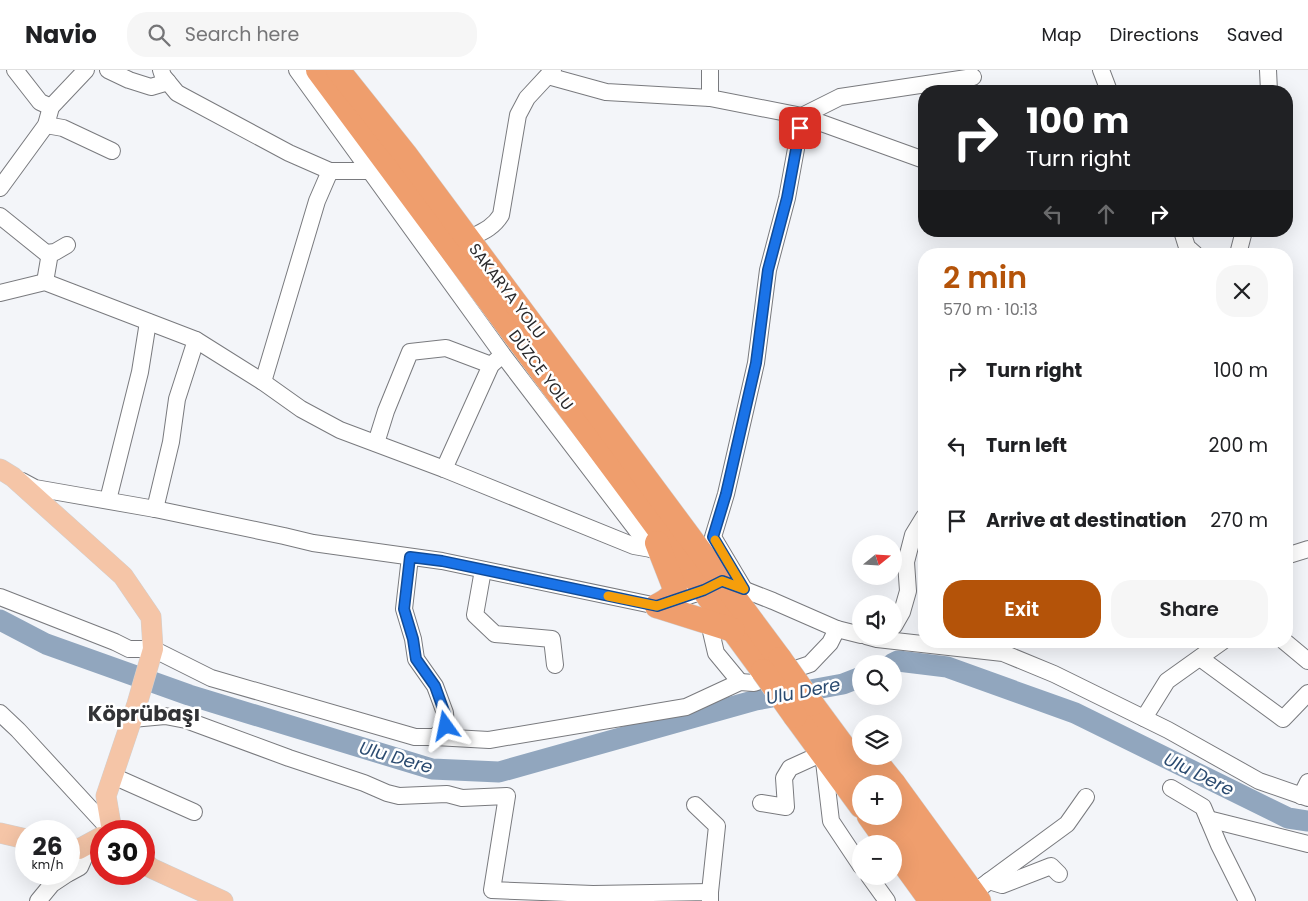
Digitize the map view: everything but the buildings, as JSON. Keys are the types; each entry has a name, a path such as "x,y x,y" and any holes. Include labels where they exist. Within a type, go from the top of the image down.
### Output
{"highway":[{"name":"DÜZCE YOLU","path":"318,70 644,509 664,553 713,586 733,630 772,665"},
{"name":"SAKARYA YOLU","path":"338,70 405,154 468,239 713,586 772,665"},
{"path":"657,606 671,598 675,588 664,553"},
{"path":"657,606 733,630"},
{"path":"772,665 804,710 823,753 852,793"},
{"path":"804,710 852,751"},
{"path":"902,795 975,894"},
{"path":"902,823 975,894"},
{"path":"902,861 931,901"}],"main road":[{"path":"6,473 123,576 151,617 154,649 106,796 109,820"},
{"path":"0,833 15,836"},
{"path":"155,870 223,901"}],"street":[{"path":"15,70 40,102 51,107"},
{"path":"0,188 46,125 51,107 86,70"},
{"path":"108,70 129,80 151,87 165,76 177,94 289,153 330,170 371,172"},
{"path":"298,70 371,172 497,360 664,553"},
{"path":"351,70 405,154"},
{"path":"710,70 710,98"},
{"path":"1100,70 1106,85"},
{"path":"1268,70 1269,85"},
{"path":"468,239 496,223 501,214 518,115 527,98 550,73 606,92 710,98 802,116 918,158"},
{"path":"920,85 974,77"},
{"path":"802,116 840,97 918,85"},
{"path":"744,589 713,537 726,494 756,363 768,270 787,198 802,116"},
{"path":"46,125 63,128 112,151"},
{"path":"263,382 318,201 330,170"},
{"path":"0,216 46,253 55,252 67,245"},
{"path":"45,282 50,253"},
{"path":"0,293 45,282 196,340 263,382 301,409 340,430 444,469 634,546 664,553"},
{"path":"108,500 140,372 148,322"},
{"path":"155,509 171,442 177,399 196,340"},
{"path":"376,443 386,411 410,352 446,348 497,360"},
{"path":"444,469 497,360"},
{"path":"6,473 35,488 155,509 313,543 442,561 657,606 713,586 744,589 837,629 852,633"},
{"path":"902,612 908,591 906,562 913,534 918,526"},
{"path":"1293,554 1308,549"},
{"path":"410,557 404,609 413,639 416,659 435,686 445,714 446,726 435,737"},
{"path":"484,570 475,616 495,634 552,639 555,665"},
{"path":"0,597 129,649 154,649 211,678 415,737 489,740 686,707 740,682 754,683 810,664 830,643 837,629"},
{"path":"709,623 716,653 740,682"},
{"path":"902,641 918,643"},
{"path":"958,648 1003,654 1054,674 1144,718 1259,782 1306,792"},
{"path":"1144,718 1167,681 1214,648"},
{"path":"1292,648 1308,662"},
{"path":"1200,658 1283,720 1308,693"},
{"path":"135,712 186,720 364,783 386,794 399,796 447,794 462,798 507,796 489,895 710,897 717,826 695,805"},
{"path":"0,713 101,820"},
{"path":"761,803 786,807 784,778 790,768 823,753 831,821 852,852"},
{"path":"112,776 194,812"},
{"path":"1171,788 1203,807 1218,845 1247,901"},
{"path":"975,894 1067,824 1086,797"},
{"path":"1208,819 1308,844"},
{"path":"80,854 84,858 80,867"},
{"path":"975,894 1051,866 1058,874"},
{"path":"38,901 51,885"},
{"path":"875,885 887,901"}],"waterway":[{"name":"Ulu Dere","path":"0,620 46,644 189,695 432,769 499,772 756,700 843,684 852,680"},
{"name":"Ulu Dere","path":"902,661 947,667 1075,713 1288,818 1308,821"}],"slow traffic":[{"path":"608,596 657,606 704,590 722,581 744,589 715,540"}],"district":[{"name":"Köprübaşı","path":"144,713"}],"route":[{"path":"446,726 445,714 435,686 416,659 413,639 404,609 410,557 442,561 657,606 704,590 722,581 744,589 713,537 726,494 756,363 768,270 787,198 800,128"}]}
